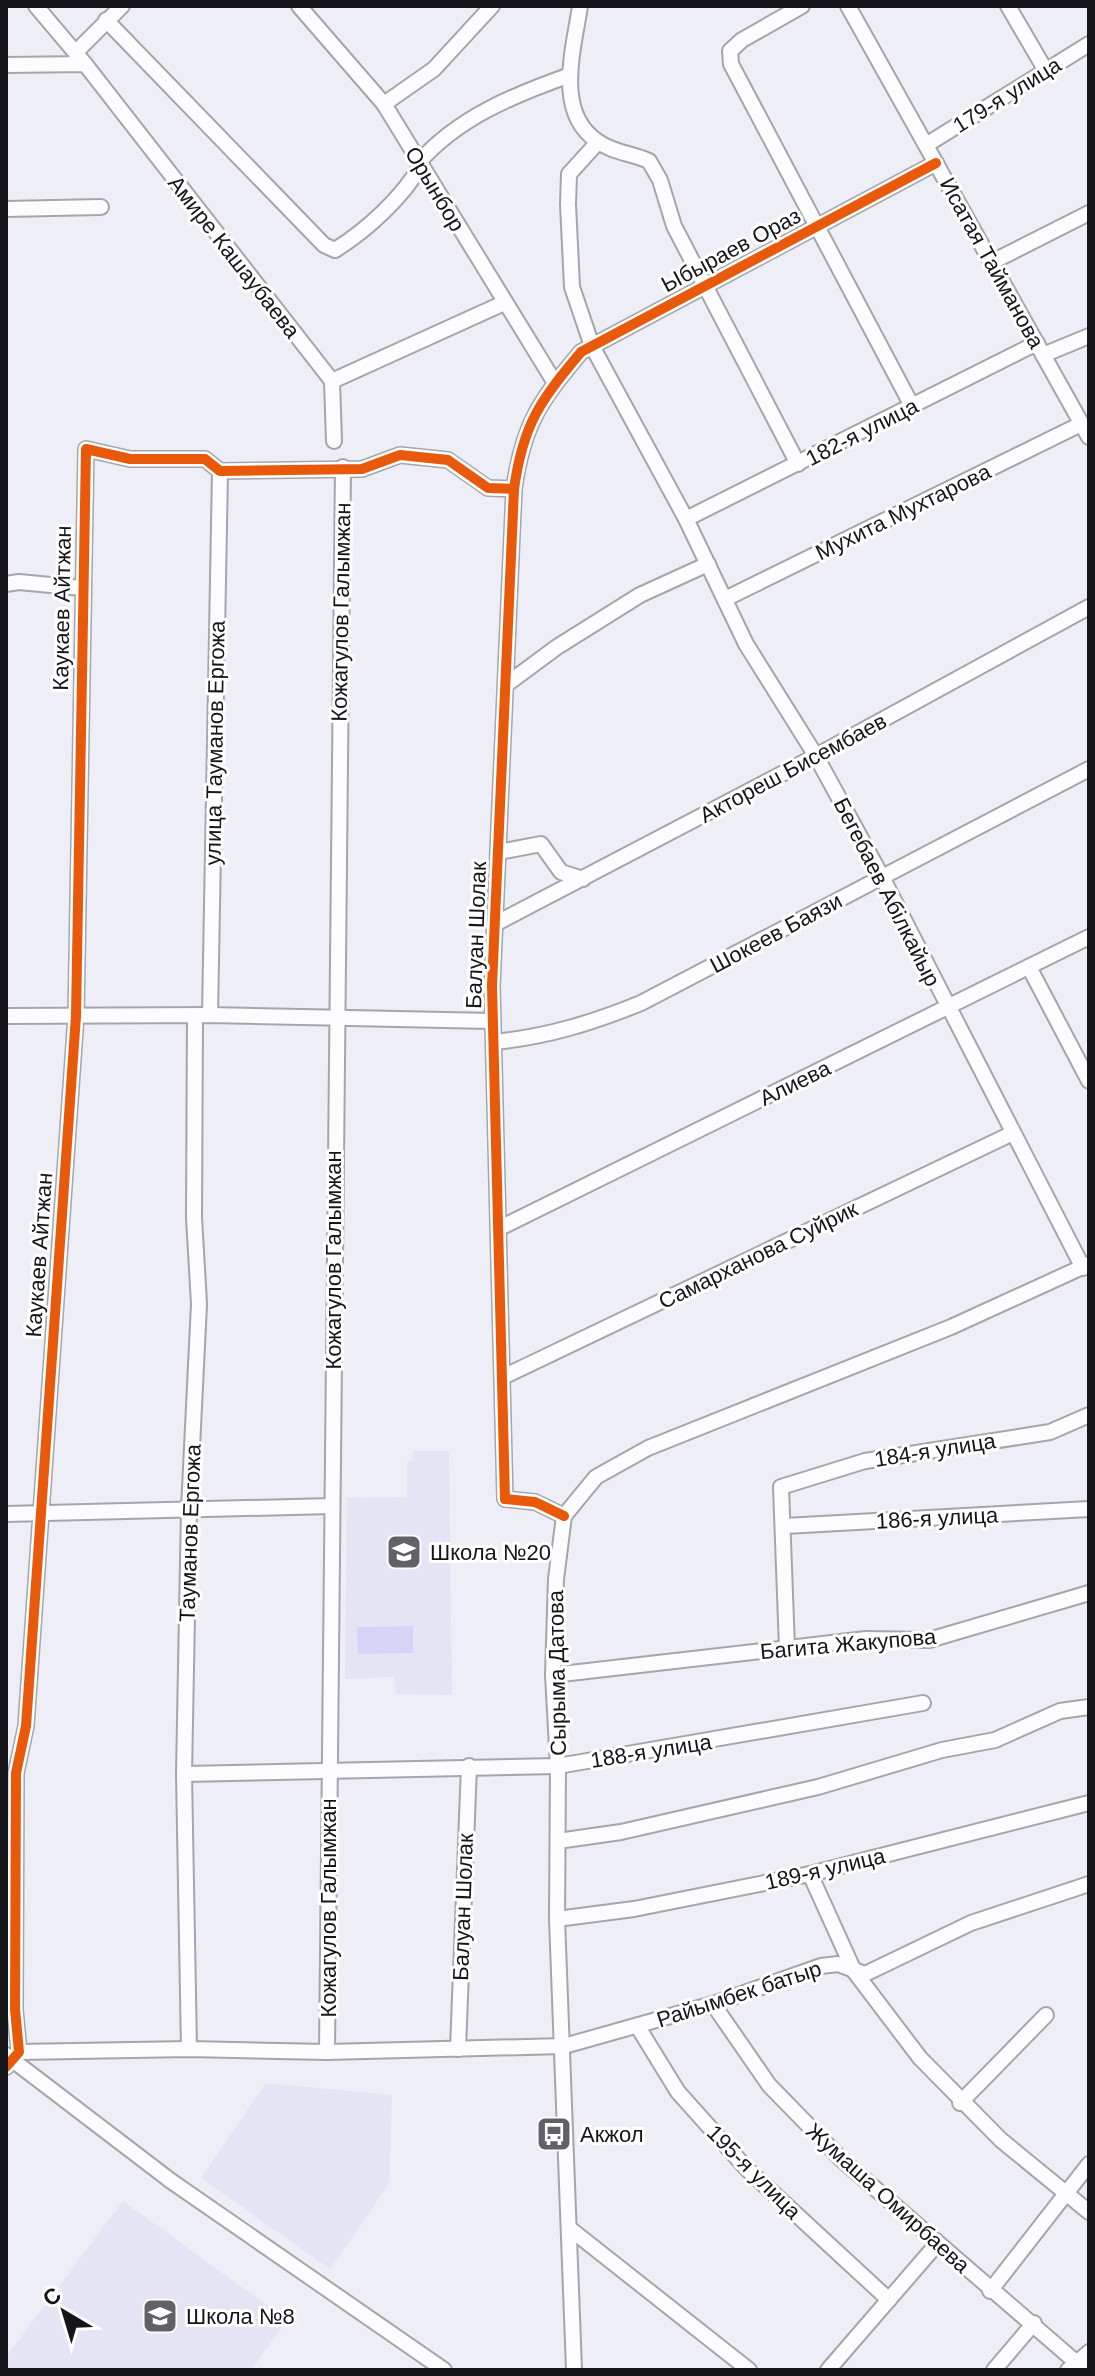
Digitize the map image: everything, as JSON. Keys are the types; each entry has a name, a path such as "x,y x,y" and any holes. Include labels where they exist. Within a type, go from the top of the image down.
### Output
{"street":[{"path":"36,6 81,58"},
{"path":"81,58 106,20 122,6"},
{"name":"Орынбор","path":"299,6 384,104 555,383"},
{"path":"384,104 434,69 492,6"},
{"path":"580,6 570,75 576,116 598,142 649,161 660,180 674,226 798,464"},
{"path":"802,6 742,40 730,51 731,64 912,406"},
{"name":"Исатая Тайманова","path":"848,6 1085,431"},
{"path":"1008,6 1046,71"},
{"path":"106,20 324,245 335,250 348,242 410,183 438,141 506,97 570,75"},
{"name":"179-я улица","path":"926,145 1089,44"},
{"path":"6,65 81,58"},
{"name":"Амире Кашаубаева","path":"81,58 332,381"},
{"name":"Бегебаев Абілкайыр","path":"598,142 569,174 568,204 572,287 592,346 686,519 746,644 816,756 1086,1266"},
{"name":"Ыбыраев Ораз","path":"555,383 581,352 936,163"},
{"path":"6,209 101,207"},
{"path":"992,262 1089,213"},
{"path":"334,441 332,381 504,303"},
{"name":"182-я улица","path":"686,519 912,406 1040,349 1089,336"},
{"name":"Балуан Шолак","path":"555,383 541,399 519,454 514,489 492,1021 505,1499 535,1502 564,1516"},
{"name":"Мухита Мухтарова","path":"725,599 1085,431"},
{"name":"Каукаев Айтжан","path":"11,2058 15,2009 11,1773 26,1726 76,1016 86,449 130,459 205,459 220,471"},
{"path":"220,471 362,469 400,455 448,460 488,488 514,489"},
{"name":"Кожагулов Галымжан","path":"327,2052 335,1019 343,467"},
{"name":"улица Тауманов Ергожа","path":"203,1016 220,471"},
{"path":"507,684 557,647 640,595 708,564"},
{"path":"6,584 19,582 82,588"},
{"name":"Актореш Бисембаев","path":"495,924 816,756 1089,607"},
{"name":"Шокеев Баязи","path":"494,1042 538,1038 585,1025 641,1003 1089,769"},
{"path":"499,852 541,844 561,872 583,879"},
{"name":"Алиева","path":"500,1228 1089,937"},
{"path":"1029,967 1089,1081"},
{"path":"6,1016 492,1021"},
{"name":"Тауманов Ергожа","path":"189,2049 184,1774 189,1509 199,1304 194,1217 203,1016"},
{"name":"Самарханова Суйрик","path":"503,1377 1013,1133"},
{"path":"564,1516 596,1477 648,1448 923,1339 1086,1266"},
{"name":"184-я улица","path":"785,1526 781,1487 865,1461 1050,1432 1089,1415"},
{"path":"6,1514 332,1506"},
{"name":"186-я улица","path":"785,1526 1089,1509"},
{"name":"Сырыма Датова","path":"564,1516 556,1579 553,1675 558,1766 557,1919 574,2370"},
{"path":"785,1526 787,1648"},
{"name":"Багита Жакупова","path":"553,1675 866,1639 929,1640 1089,1593"},
{"name":"188-я улица","path":"184,1774 558,1766 923,1703"},
{"path":"558,1841 621,1832 818,1787 942,1750 995,1740 1060,1711 1089,1707"},
{"name":"Балуан Шолак","path":"458,2049 469,1766"},
{"name":"189-я улица","path":"557,1919 634,1909 810,1874 1089,1803"},
{"path":"810,1874 854,1971 920,2058 960,2103 1089,2212"},
{"name":"Райымбек батыр","path":"11,2058 189,2049 327,2052 564,2046 713,2004 821,1966 838,1964 865,1974 876,1971 971,1923 1089,1884"},
{"name":"Жумаша Омирбаева","path":"713,2004 769,2085 841,2159 990,2291 1034,2323 1080,2363"},
{"path":"960,2103 1046,2015"},
{"name":"195-я улица","path":"638,2027 678,2092 747,2169 889,2300"},
{"path":"11,2058 171,2181 443,2370"},
{"path":"990,2291 1089,2164"},
{"path":"569,2228 749,2370"},
{"path":"828,2370 937,2244"},
{"path":"994,2370 1034,2323"}],"shaded area":[{"path":"413,1451 449,1451 452,1695 396,1694 394,1677 345,1679 347,1498 407,1497 407,1462 412,1461"},
{"path":"413,1626 413,1653 358,1654 357,1627"},
{"path":"266,2083 392,2095 389,2184 330,2269 201,2178"},
{"path":"123,2201 287,2320 251,2370 6,2370 6,2357"}],"cycle path":[{"path":"564,1516 535,1502 505,1499 492,986 514,489 522,447 544,400 581,352 936,163"},
{"path":"6,2067 19,2052 15,2009 16,1773 26,1726 76,1016 86,449 130,459 205,459 220,471 362,469 400,455 448,460 488,488 514,489"}],"place":[{"name":"Школа №20","path":"404,1552"},
{"name":"Акжол","path":"554,2134"},
{"name":"Школа №8","path":"160,2316"}]}
